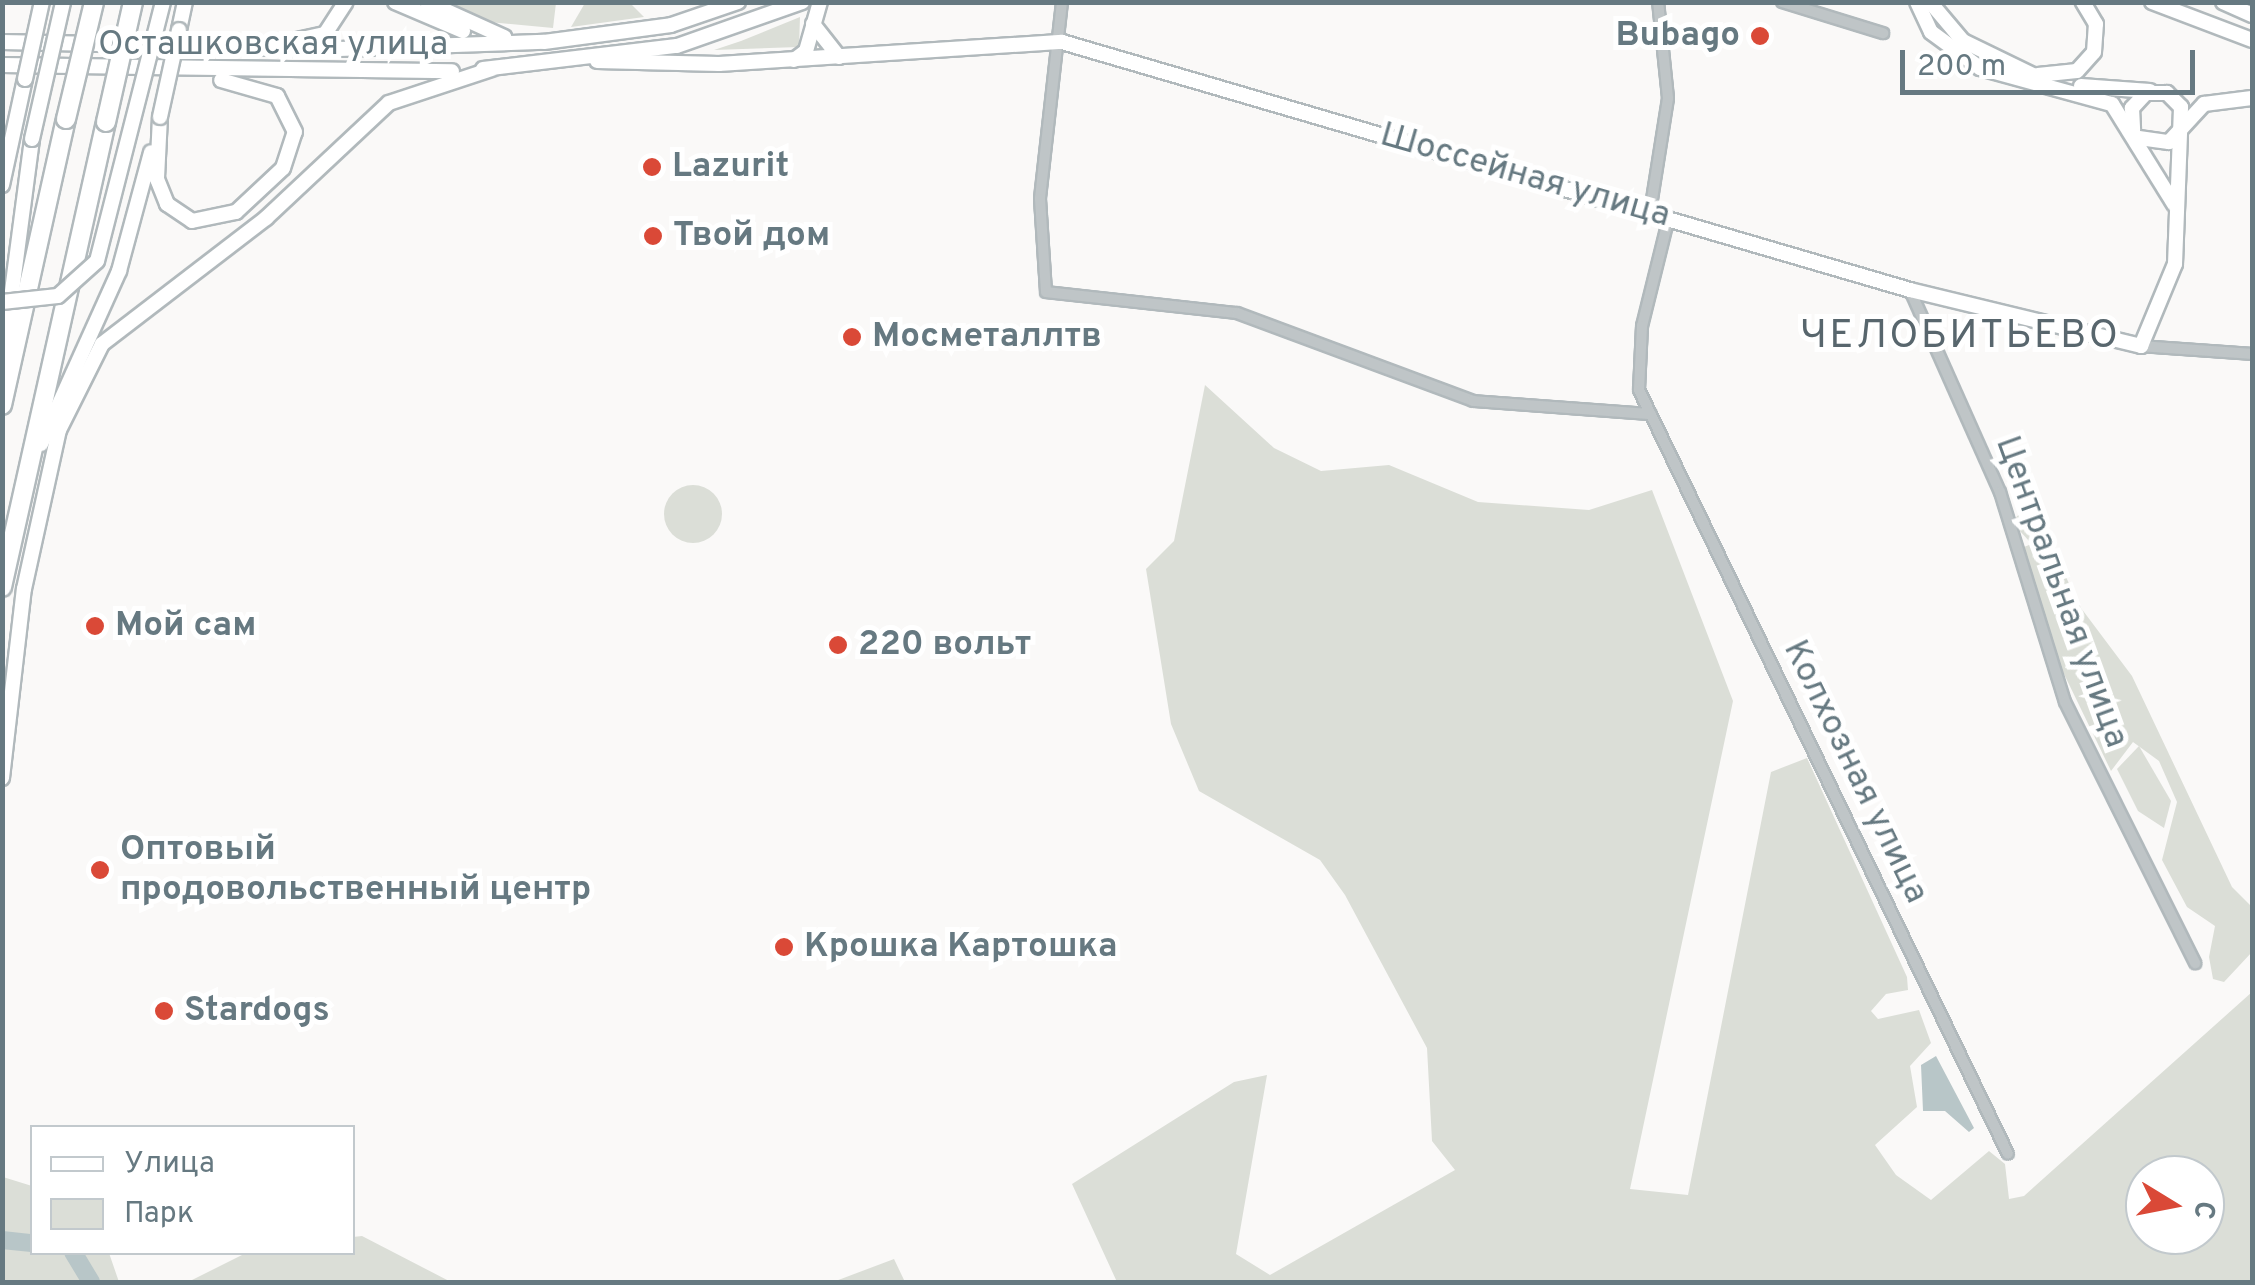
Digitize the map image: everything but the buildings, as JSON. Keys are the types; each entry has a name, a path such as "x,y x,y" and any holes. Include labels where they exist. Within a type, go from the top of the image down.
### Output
{"highway":[{"path":"2,405 94,2"},
{"path":"2,587 133,2"}],"main road":[{"path":"2,153 16,116 42,2"},
{"path":"2,368 32,139 63,2"},
{"path":"2,302 58,296 97,260 163,2"},
{"path":"24,489 133,230 185,2"},
{"path":"197,49 310,40 336,25 346,2"},
{"path":"395,2 432,23 544,42 672,25 738,2"},
{"path":"427,2 489,34"},
{"path":"596,61 736,31 802,2"},
{"path":"793,61 820,2"},
{"path":"1917,2 1931,32 1958,56 2025,86 2099,97 2135,133 2170,189 2177,240"},
{"path":"1930,2 1949,30 1996,62 2055,83 2160,92 2181,106 2177,240 2141,346"},
{"path":"1996,62 2034,75 2077,70 2098,37 2083,2"},
{"path":"2152,2 2252,40"},
{"path":"2223,2 2250,13"},
{"path":"2231,2 2250,13"},
{"path":"813,24 839,57"},
{"name":"Осташковская улица","path":"2,42 197,49 544,42"},
{"name":"Шоссейная улица","path":"596,61 793,61 1062,42 1910,290 2141,346"},
{"name":"Осташковская улица","path":"2,66 186,73 492,69 596,61"},
{"path":"77,383 130,316 266,218 372,115 428,83 492,69"},
{"path":"157,137 160,192 192,221 236,212 290,158 293,117 277,96 186,73"},
{"path":"2135,133 2136,101 2160,92"},
{"path":"2135,133 2161,144 2204,104 2252,98"},
{"path":"2,185 10,135"},
{"path":"2,778 24,589 93,328"}],"street":[{"path":"1062,2 1062,42 1040,198 1046,292 1237,313 1473,401 1551,412 1631,406 1652,415"},
{"path":"1650,212 1668,98 1658,2"},
{"path":"1782,2 1883,32"},
{"path":"1631,406 1639,390 1642,326 1669,218"},
{"name":"Центральная улица","path":"1910,290 2000,492 2064,702 2195,963"},
{"name":"Шоссейная улица","path":"2141,346 2252,354"},
{"name":"Колхозная улица","path":"1639,390 2008,1154"}],"green space":[{"path":"437,3 556,3 553,28 468,20"},
{"path":"585,3 630,3 644,17 571,27"},
{"path":"800,17 799,47 714,50 741,41"},
{"path":"1205,385 1274,448 1321,471 1389,465 1478,502 1589,510 1652,490 1733,701 1630,1189 1688,1195 1771,772 1807,758 1907,977 1908,990 1886,994 1871,1011 1878,1019 1919,1010 1931,1043 1910,1066 1917,1107 1875,1145 1896,1175 1931,1200 1989,1151 2005,1164 2009,1199 2024,1196 2252,992 2252,1282 1117,1282 1072,1184 1234,1082 1267,1075 1236,1254 1270,1275 1455,1170 1432,1141 1427,1048 1345,895 1320,860 1199,791 1171,724 1146,569 1174,541"},
{"path":"693,485 714,493 722,514 714,535 693,543 672,535 664,514 672,493"},
{"path":"2024,510 2043,531 2030,542 2011,521"},
{"path":"2047,538 2081,608 2132,676 2232,887 2252,907 2252,952 2224,982 2213,979 2209,957 2215,926 2187,907 2162,860 2177,802 2159,761 2133,742 2111,771 2049,643 2024,547"},
{"path":"2139,746 2171,801 2164,828 2138,811 2117,769"},
{"path":"3,1177 30,1185 30,1255 110,1255 119,1282 3,1282"},
{"path":"362,1236 451,1282 188,1282 242,1255 355,1255 355,1237"},
{"path":"894,1259 905,1282 833,1282"}],"shaded area":[{"path":"1936,1056 1974,1128 1969,1132 1945,1111 1923,1111 1921,1065"}],"waterway":[{"path":"2,1240 30,1243"},
{"path":"75,1255 91,1282"}],"place":[{"name":"Bubago","path":"1760,36"},
{"name":"Lazurit","path":"652,167"},
{"name":"Твой дом","path":"653,236"},
{"name":"Мосметаллтв","path":"852,337"},
{"name":"Мой сам","path":"95,626"},
{"name":"220 вольт","path":"838,645"},
{"name":"Оптовый продовольственный центр","path":"100,870"},
{"name":"Крошка Картошка","path":"784,947"},
{"name":"Stardogs","path":"164,1011"}],"district":[{"name":"ЧЕЛОБИТЬЕВО","path":"1960,337"}]}
